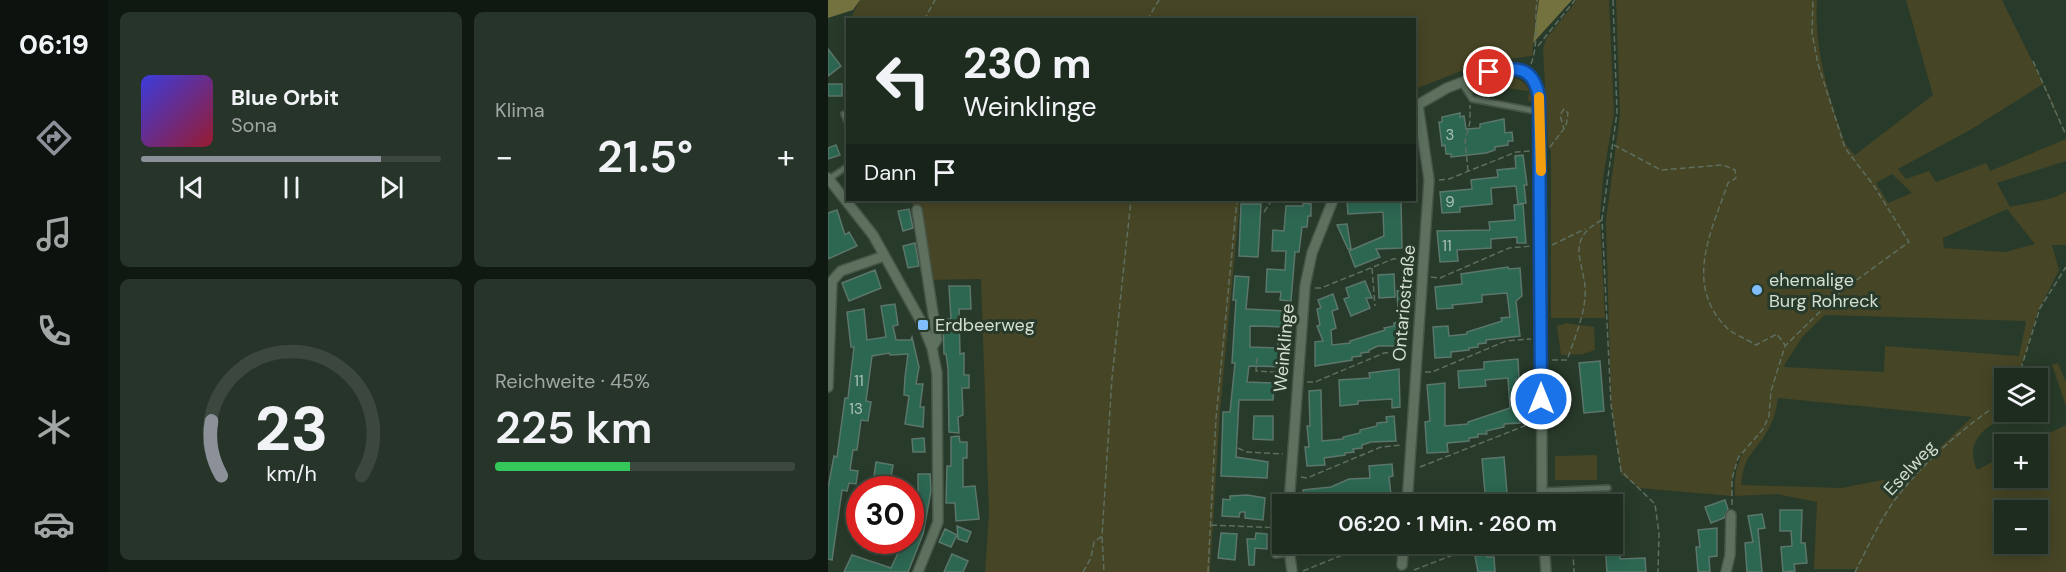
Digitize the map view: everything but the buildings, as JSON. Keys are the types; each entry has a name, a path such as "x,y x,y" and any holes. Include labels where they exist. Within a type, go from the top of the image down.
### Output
{"street":[{"path":"1416,106 1461,82 1489,72 1511,68 1528,74 1537,84 1541,149 1541,494"},
{"name":"Ontariostraße","path":"1408,494 1429,180 1416,106"},
{"path":"828,179 846,200"},
{"path":"847,201 884,256 923,325 932,348 937,373 938,522 918,572"},
{"name":"Weinklinge","path":"1289,494 1305,286 1312,253 1333,201"},
{"path":"917,210 937,339 932,348"},
{"path":"828,387 832,281 841,271 884,256"},
{"path":"1726,572 1730,555 1731,515"},
{"path":"1290,554 1292,571"},
{"path":"1402,566 1403,554"},
{"path":"1545,555 1546,572"}],"lane":[{"path":"1461,82 1472,99 1540,112"},
{"path":"844,114 846,119"},
{"path":"828,179 846,167"},
{"path":"1541,491 1608,488"}],"path":[{"path":"925,18 935,0"},
{"path":"1148,18 1159,0"},
{"path":"1528,74 1537,46 1535,16 1537,0"},
{"path":"1537,46 1575,0"},
{"path":"1613,0 1617,74 1614,145 1605,184 1602,219 1611,405 1621,471 1655,504 1659,534 1658,572"},
{"path":"1731,515 1732,479 1738,459 1762,429 1769,416 1771,391 1785,346 1840,292 1909,242 1841,139 1818,64 1812,33 1813,0"},
{"path":"2033,61 2066,135"},
{"path":"1468,172 1465,141 1469,128 1469,108 1472,99"},
{"path":"1429,180 1449,179 1516,152 1551,146 1564,129 1569,116 1564,109 1561,110 1560,115 1564,129"},
{"path":"1614,145 1661,170 1723,165 1735,170 1736,178 1728,183 1703,255 1704,290 1713,310 1730,330 1756,345 1777,334 1785,346"},
{"path":"1104,572 1102,536 1112,378 1131,201"},
{"path":"1208,572 1237,201"},
{"path":"1264,212 1271,201"},
{"path":"1424,277 1440,278 1509,248 1541,248 1602,219"},
{"path":"1540,359 1567,360 1581,322 1586,296 1579,254 1586,228"},
{"path":"1305,286 1321,288 1393,259 1425,256"},
{"path":"2021,368 2036,318 2066,267"},
{"path":"1372,268 1375,306"},
{"path":"1415,371 1432,372 1506,341 1540,338"},
{"path":"1257,358 1256,371 1315,382 1384,353 1417,351"},
{"name":"Eselweg","path":"1856,572 1887,512 1900,493 1918,472 1966,428 1994,407"},
{"path":"1409,466 1423,468 1541,419"},
{"path":"1291,476 1307,477 1381,447 1395,445"},
{"path":"1238,448 1246,452 1292,455"},
{"path":"1210,524 1272,527"},
{"path":"1083,572 1094,542 1102,536"},
{"path":"1292,571 1307,570 1346,554"},
{"path":"1414,570 1455,554"},
{"path":"1545,555 1554,554"},
{"path":"1573,554 1574,572"}],"shaded area":[{"path":"828,0 860,0 853,10 828,18"},
{"path":"860,0 1539,0 1532,56 1482,63 1416,89 1416,18 851,18"},
{"path":"1539,0 1572,0 1533,43"},
{"path":"1577,0 1609,0 1614,113 1603,178 1600,217 1605,318 1551,318 1551,151 1548,147 1543,48 1546,39"},
{"path":"1616,0 1817,0 1818,37 1824,74 1846,145 1855,155 1933,95 1906,0 2002,0 2052,101 2066,138 2043,84 1970,130 1898,169 1906,179 1929,171 1936,182 1986,163 1990,171 2066,139 2066,161 1997,183 2010,207 2053,198 2066,192 2066,245 2052,245 2059,270 2037,314 2021,368 1994,368 1994,422 1996,422 1981,434 1973,449 1977,470 1994,461 1994,488 2048,488 2048,434 2066,425 2066,572 1855,572 1856,569 1814,569 1817,502 1777,494 1735,496 1736,471 1745,449 1736,465 1732,496 1639,488 1621,474 1611,403 1606,221 1620,115","holes":["1892,174 1912,193 1888,203 1876,183","2007,209 2035,244 2005,252 1944,248 1943,238","1825,315 2026,321 2019,356 1885,346 1884,372 1783,367 1803,336","1778,398 1972,417 1912,474 1842,488 1741,485 1745,466 1770,426"]},
{"path":"1506,76 1525,83 1529,91 1481,85 1479,91 1473,88 1475,83"},
{"path":"912,201 1240,201 1220,410 1210,572 985,572 989,514 981,279 927,280"},
{"path":"1566,323 1594,327 1595,350 1583,354 1561,355 1557,326"},
{"path":"2058,363 2066,382 2066,406 2052,365"},
{"path":"1597,455 1597,480 1555,480 1555,456"}],"slow traffic":[{"path":"1539,97 1541,171"}],"place":[{"name":"ehemalige Burg Rohreck","path":"1757,290"},
{"name":"Erdbeerweg","path":"923,325"}],"route":[{"path":"1489,72 1517,69 1528,74 1537,84 1541,149 1541,399"}]}
